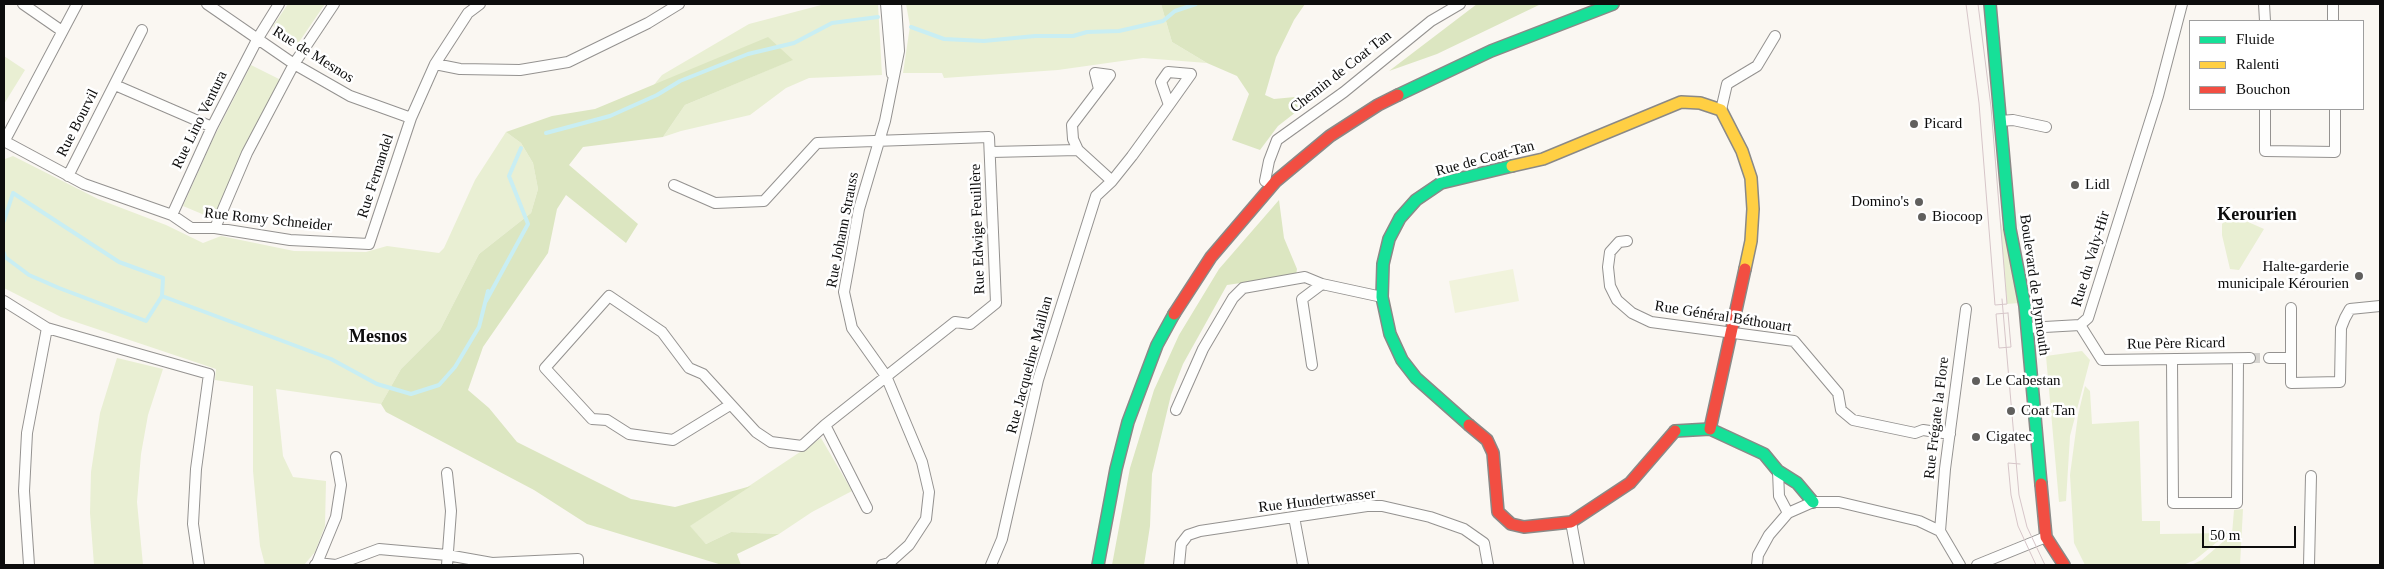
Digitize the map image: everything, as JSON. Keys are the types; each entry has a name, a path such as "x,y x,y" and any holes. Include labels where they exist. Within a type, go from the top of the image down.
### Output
{"street":[{"path":"23,4 62,31"},
{"path":"4,142 77,4"},
{"name":"Rue de Mesnos","path":"207,4 294,64 350,96 412,118"},
{"name":"Rue Lino Ventura","path":"172,215 212,127 258,38 279,4"},
{"path":"215,228 247,153 294,64 334,4"},
{"name":"Rue Fernandel","path":"369,244 412,118 435,64 468,13 480,4"},
{"path":"435,64 460,69 520,70 568,62 648,23 679,4"},
{"name":"Rue Johann Strauss","path":"886,4 892,83"},
{"name":"Rue Johann Strauss","path":"887,564 909,545 926,519 929,492 922,462 886,376 852,328 844,292 859,209 877,142 885,121 900,40 896,4"},
{"name":"Chemin de Coat Tan","path":"1266,186 1268,161 1277,140 1344,92 1430,21 1460,4"},
{"path":"1098,565 1116,469 1128,422 1157,345 1175,312 1211,257 1266,186 1330,136 1378,105 1588,4"},
{"path":"1491,51 1613,4"},
{"name":"Boulevard de Plymouth","path":"1990,4 2010,229 2021,282 2027,328 2046,537 2064,565"},
{"name":"Rue du Valy-Hir","path":"2027,328 2080,325 2088,318 2158,96 2182,4"},
{"path":"2264,4 2264,20"},
{"path":"2333,4 2333,20"},
{"name":"Rue Bourvil","path":"68,176 142,30"},
{"path":"1710,429 1751,241 1753,210 1751,178 1742,151 1721,110 1727,84 1757,66 1775,36"},
{"name":"Rue Bourvil","path":"115,85 212,127"},
{"path":"1099,89 1072,125 1073,139 1078,150 1112,181"},
{"name":"Rue de Coat-Tan","path":"1721,110 1700,103 1681,102 1543,159 1441,184 1416,200 1400,218 1389,239 1383,264 1382,297 1390,334 1402,360 1416,378 1487,440 1494,453 1498,512 1511,524 1524,527 1571,522 1630,483 1676,430 1710,429 1764,454 1778,471 1797,483 1813,502"},
{"name":"Rue Jacqueline Maillan","path":"991,565 1002,539 1038,380 1096,196 1112,181 1169,105"},
{"path":"2265,110 2265,151 2335,152 2335,110"},
{"path":"2000,121 2013,120 2046,127"},
{"name":"Rue Edwige Feuillère","path":"877,142 989,138 991,152 996,303 970,324 955,322 886,376"},
{"name":"Rue Romy Schneider","path":"4,142 84,184 172,215 191,228 215,228 290,240 369,244"},
{"path":"674,185 715,203 764,202 818,143 877,142"},
{"path":"991,152 1078,150"},
{"name":"Rue Général Béthouart","path":"1627,241 1619,242 1610,252 1608,267 1610,286 1617,300 1632,313 1651,322 1731,331 1794,341 1838,393 1842,410 1853,420 1915,433 1923,430 1950,434"},
{"path":"1176,410 1203,349 1233,298 1243,288 1306,278 1322,284 1382,297"},
{"path":"1312,365 1302,299 1322,284"},
{"path":"730,405 673,440 629,434 607,420 592,420 545,368 609,296 662,332 689,368 702,374 756,432 771,442 802,446 886,376"},
{"path":"4,302 47,328 209,374 196,469 193,524 199,565"},
{"path":"2291,308 2291,382 2340,382 2342,328 2345,318 2350,309 2380,306"},
{"name":"Rue Frégate la Flore","path":"1940,531 1966,309"},
{"name":"Rue Père Ricard","path":"2080,325 2102,360 2250,358"},
{"path":"29,565 24,491 27,433 47,328"},
{"path":"2268,358 2291,358"},
{"path":"2172,360 2172,503 2237,503 2238,359"},
{"path":"825,425 867,508"},
{"path":"336,456 341,485 336,517 316,564 336,564 380,549 447,560 492,563 578,559 578,565"},
{"path":"1778,471 1779,496 1788,513"},
{"path":"447,473 451,511 447,560"},
{"path":"2309,565 2311,476"},
{"path":"1757,565 1758,555 1769,535 1788,513 1813,502 1839,502 1919,521 1940,531 1960,565"},
{"name":"Rue Hundertwasser","path":"1179,565 1181,544 1188,535 1200,531 1367,506 1382,506 1430,517 1464,529 1484,543 1488,565"},
{"path":"1294,517 1303,565"},
{"path":"1571,522 1579,565"},
{"path":"1977,565 2046,537"},
{"path":"2001,554 2005,565"}],"green space":[{"path":"288,4 325,4 297,45 273,26"},
{"path":"825,4 878,4 882,75 809,78 786,88 750,115 663,137 685,105 792,60 694,70 653,86 662,75 749,24"},
{"path":"906,4 1161,4 1172,42 1207,63 1143,58 1058,70 944,78 942,73 903,73 910,26"},
{"path":"1161,4 1305,4 1294,20 1276,57 1265,95 1274,99 1295,97 1305,105 1278,126 1260,150 1232,140 1249,94 1237,76 1207,63 1172,42"},
{"path":"1477,4 1541,4 1437,54 1389,71"},
{"path":"768,37 793,60 685,105 663,137 583,147 569,165 638,224 626,243 566,195 557,209 548,253 483,347 468,390 489,408 517,442 631,499 675,507 751,486 690,526 706,544 731,532 779,534 737,554 741,565 722,565 587,524 534,490 386,412 381,404 401,369 440,330 479,254 531,213 538,189 533,163 521,143 506,132 552,116 595,109"},
{"path":"4,56 25,70 4,104"},
{"path":"251,65 281,80 214,219 183,206 213,139"},
{"path":"506,132 521,143 533,163 538,189 531,213 479,254 440,330 401,369 381,404 276,389 283,456 293,477 326,481 325,526 315,552 304,565 265,565 260,546 253,471 253,386 215,380 216,369 61,317 4,288 4,163 5,159 13,156 98,199 166,225 203,243 221,236 294,251 366,252 387,246 439,253 444,248 475,180"},
{"path":"1279,200 1284,238 1297,269 1296,275 1227,285 1183,364 1171,395 1152,474 1150,526 1144,565 1112,565 1130,468 1154,390 1179,335 1219,269"},
{"path":"2230,214 2264,229 2239,270 2230,269 2222,235 2222,224"},
{"path":"2000,218 2009,255 2019,303 2007,304"},
{"path":"1513,269 1519,301 1455,313 1449,281"},
{"path":"2082,351 2090,360 2070,436 2066,501 2059,502 2046,356"},
{"path":"117,358 163,369 148,415 141,454 137,502 143,565 94,565 90,513 91,472 100,413"},
{"path":"2085,386 2090,391 2092,424 2139,421 2142,521 2160,521 2160,534 2228,533 2195,560 2183,565 2085,565 2074,543 2070,475 2078,415"},
{"path":"821,438 852,491 812,512 779,534 731,532 706,544 689,526"},
{"path":"2243,509 2240,565 2191,565 2202,560 2232,534 2234,510"}],"waterway":[{"path":"911,27 944,39 984,41 1035,36 1073,36 1087,32 1119,31 1163,21 1175,11 1196,4"},
{"path":"546,133 610,116 657,95 680,81 748,54 794,43 832,23 878,17"},
{"path":"162,296 331,359 377,384 411,394 439,385 455,367 479,327 488,291 486,301 528,224 509,176 521,148"},
{"path":"4,221 13,193 119,262 163,278 162,296 146,321 29,275 5,257 4,253"}],"tunnel":[{"path":"2250,358 2269,358"}],"tram line":[{"path":"1966,4 1979,103 1995,305 2007,304 1991,107 1978,4"},
{"path":"2002,299 2019,495 2027,527 2045,565"},
{"path":"2008,313 2011,347 1999,348 1996,314 2008,313"},
{"path":"2020,464 2008,463 2011,495 2018,526 2036,565"}],"traffic: fast":[{"path":"1398,95 1491,51 1613,4"},
{"path":"1990,4 2010,229 2025,306 2041,484"},
{"path":"1469,425 1416,378 1402,360 1390,334 1382,297 1383,264 1389,239 1400,218 1416,200 1441,183 1512,166"},
{"path":"1098,565 1116,469 1128,422 1157,345 1174,314"},
{"path":"1675,431 1710,429 1764,454 1778,471 1797,483 1813,502"}],"traffic: slow":[{"path":"1512,166 1543,159 1681,102 1700,103 1721,110 1742,151 1751,178 1753,209 1751,241 1745,269"}],"traffic: jam":[{"path":"1174,314 1211,257 1276,181 1330,136 1378,105 1398,95"},
{"path":"1710,429 1745,269"},
{"path":"1469,425 1487,440 1493,453 1498,512 1511,524 1524,527 1571,522 1630,483 1675,431"},
{"path":"2041,484 2046,537 2064,565"}],"place":[{"name":"Picard","path":"1914,124"},
{"name":"Lidl","path":"2075,185"},
{"name":"Domino's","path":"1919,202"},
{"name":"Biocoop","path":"1922,217"},
{"name":"Halte-garderie municipale Kérourien","path":"2359,276"},
{"name":"Le Cabestan","path":"1976,381"},
{"name":"Coat Tan","path":"2011,411"},
{"name":"Cigatec","path":"1976,437"}],"district":[{"name":"Kerourien","path":"2257,215"},
{"name":"Mesnos","path":"378,337"}]}
